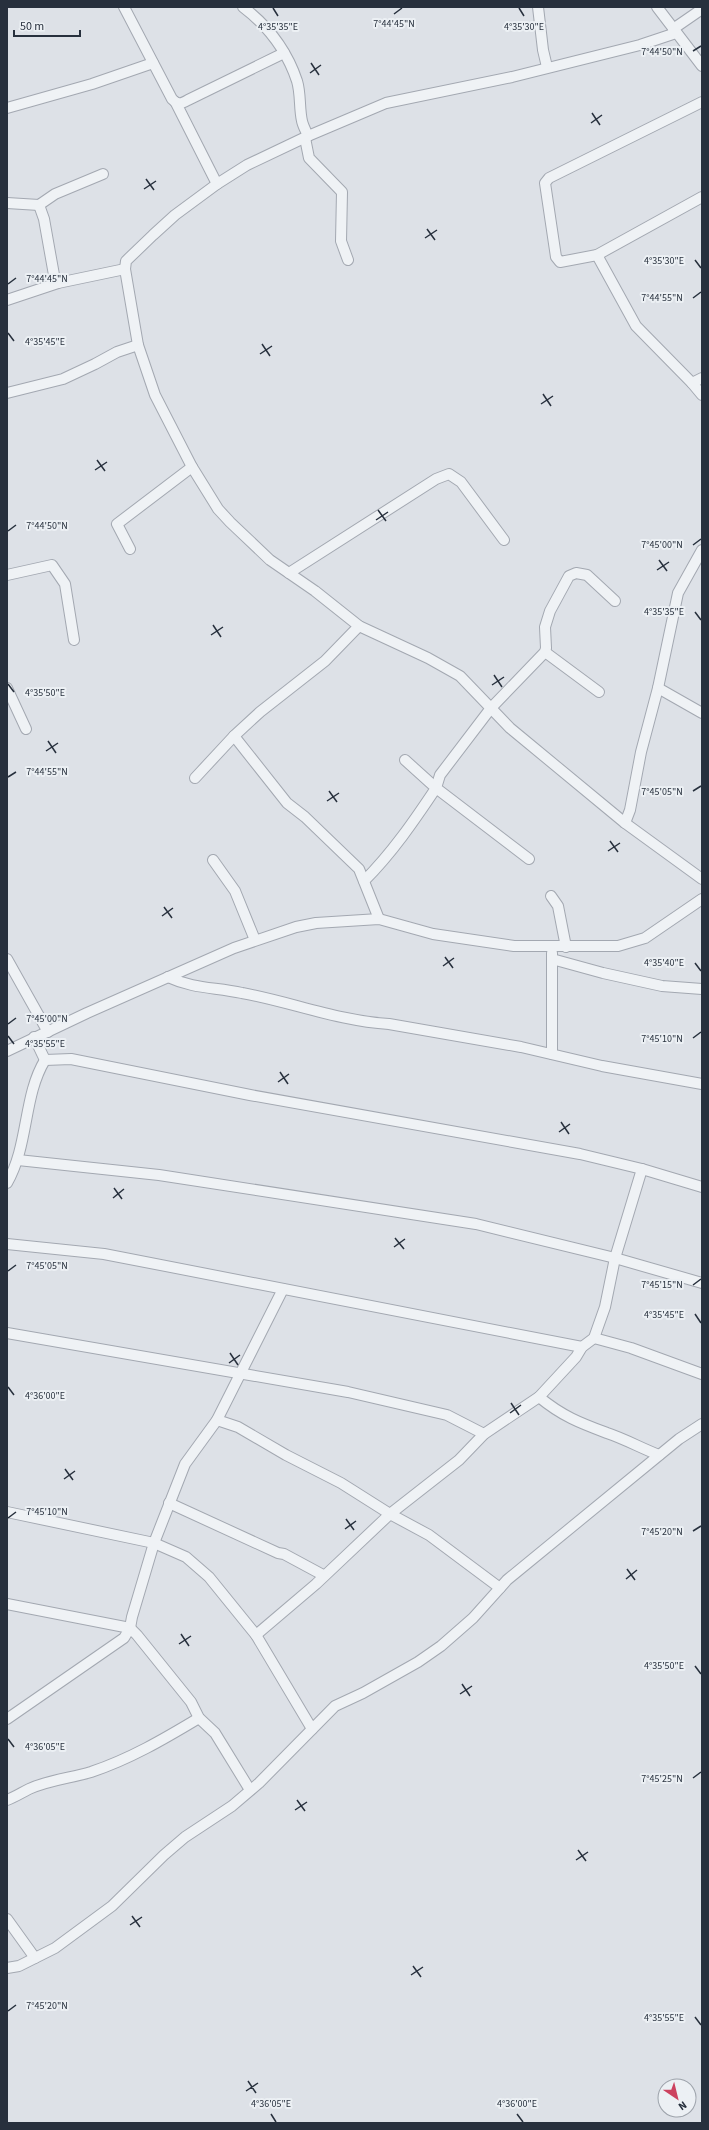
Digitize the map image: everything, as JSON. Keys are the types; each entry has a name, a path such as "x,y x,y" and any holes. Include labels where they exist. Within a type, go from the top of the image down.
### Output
{"street":[{"path":"124,7 172,99 176,103 217,184"},
{"path":"243,7 265,25 275,37 297,81 302,121 307,137 309,158 342,192 341,241 348,260"},
{"path":"538,7 543,50 548,67"},
{"path":"658,7 702,66"},
{"path":"702,9 675,31 640,45 548,67 512,78 386,103 307,137 247,165 175,214 126,261 125,269 138,345 155,395 192,467 218,509 230,522 270,560 359,626 428,658 460,676 510,728 625,823 702,879"},
{"path":"176,103 180,104 284,53"},
{"path":"7,108 92,84 154,63"},
{"path":"702,102 555,173 545,182 558,260 560,262 597,255 702,197"},
{"path":"7,203 39,205 55,194 103,174"},
{"path":"39,205 44,218 54,275 58,283"},
{"path":"597,255 636,326 702,395"},
{"path":"7,300 58,283 125,269"},
{"path":"7,393 63,379 117,352 138,345"},
{"path":"692,383 702,378"},
{"path":"130,549 117,524 192,467"},
{"path":"289,573 436,478 449,474 461,482 504,540"},
{"path":"625,823 630,810 641,752 658,688 678,593 702,550"},
{"path":"7,575 52,564 65,584 74,640"},
{"path":"364,881 385,860 410,828 436,788 440,775 491,708 545,652 545,627 550,610 569,576 576,573 587,576 615,601"},
{"path":"195,778 234,736 260,712 325,661 359,626"},
{"path":"545,652 600,692"},
{"path":"7,688 26,729"},
{"path":"658,688 702,712"},
{"path":"234,736 287,803 305,817 359,869 379,919"},
{"path":"405,760 436,788 529,859"},
{"path":"213,860 235,891 255,940"},
{"path":"551,896 558,906 566,947"},
{"path":"7,1051 34,1037 168,977 255,940 316,923 379,919 440,935 514,946 618,946 645,938 702,899"},
{"path":"552,947 552,1054"},
{"path":"7,959 48,1032"},
{"path":"552,959 603,973 662,986 702,989"},
{"path":"168,977 185,985 242,993 367,1022 397,1025 552,1054 602,1066 702,1084"},
{"path":"34,1037 46,1060"},
{"path":"46,1060 71,1059 250,1095 580,1154 642,1169 702,1187"},
{"path":"7,1183 18,1160 35,1084 46,1060"},
{"path":"18,1160 158,1175 476,1224 615,1258 702,1283"},
{"path":"256,1635 316,1584 323,1575 390,1514 459,1460 484,1434 539,1397 576,1357 582,1347 594,1338 604,1307 615,1258 642,1169"},
{"path":"7,1244 104,1254 582,1347"},
{"path":"7,1718 124,1638 130,1628 154,1543 185,1464 217,1420 242,1374 283,1289"},
{"path":"7,1333 403,1404 447,1415 484,1434"},
{"path":"594,1338 631,1348 702,1374"},
{"path":"539,1397 553,1408 582,1425 607,1433 658,1455"},
{"path":"217,1420 238,1427 286,1455 341,1483 390,1514 429,1535 500,1588"},
{"path":"7,1968 19,1966 55,1948 112,1906 164,1855 185,1837 232,1806 250,1790 335,1706 363,1693 418,1662 441,1646 473,1618 500,1588 658,1455 679,1439 701,1429"},
{"path":"169,1503 278,1553 284,1554 323,1575"},
{"path":"7,1512 154,1543 186,1557 209,1577 256,1635 312,1729"},
{"path":"7,1604 130,1628 190,1702 198,1718 215,1733 250,1790"},
{"path":"7,1800 20,1795 29,1789 92,1772 133,1755 159,1743 198,1718"},
{"path":"7,1919 35,1958"}]}
